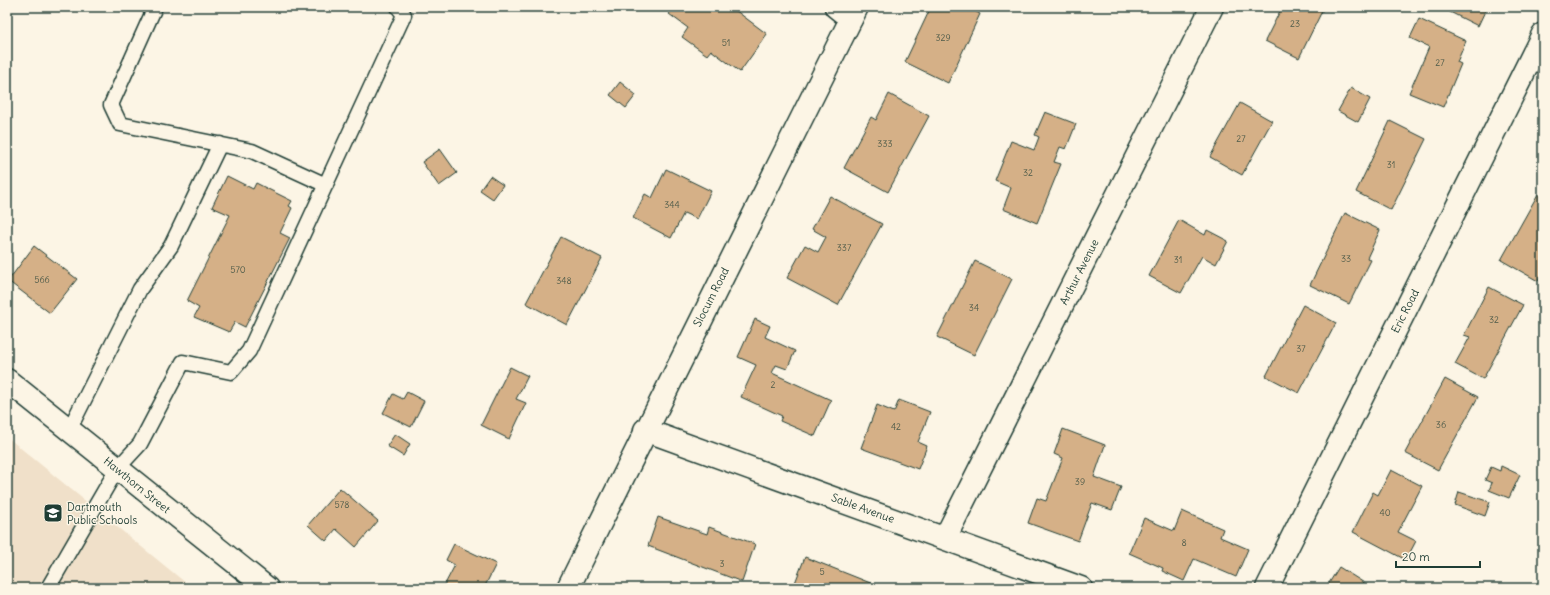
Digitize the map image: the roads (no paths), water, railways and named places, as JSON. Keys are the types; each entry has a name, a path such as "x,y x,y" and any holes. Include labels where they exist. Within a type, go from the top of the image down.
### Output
{"street":[{"name":"Arthur Avenue","path":"945,538 1212,7"},
{"name":"Slocum Road","path":"568,588 848,11"},
{"name":"Eric Road","path":"1267,588 1543,34"},
{"name":"Hawthorn Street","path":"7,380 267,588"},
{"name":"Sable Avenue","path":"645,430 1081,588"}],"lane":[{"path":"155,7 111,105 120,124 252,151 326,185"},
{"path":"48,588 117,469 140,444 183,362 231,372 249,351 404,15 398,7"},
{"path":"69,430 140,289 171,246 220,144"}],"place":[{"name":"Dartmouth Public Schools","path":"53,513"}]}
